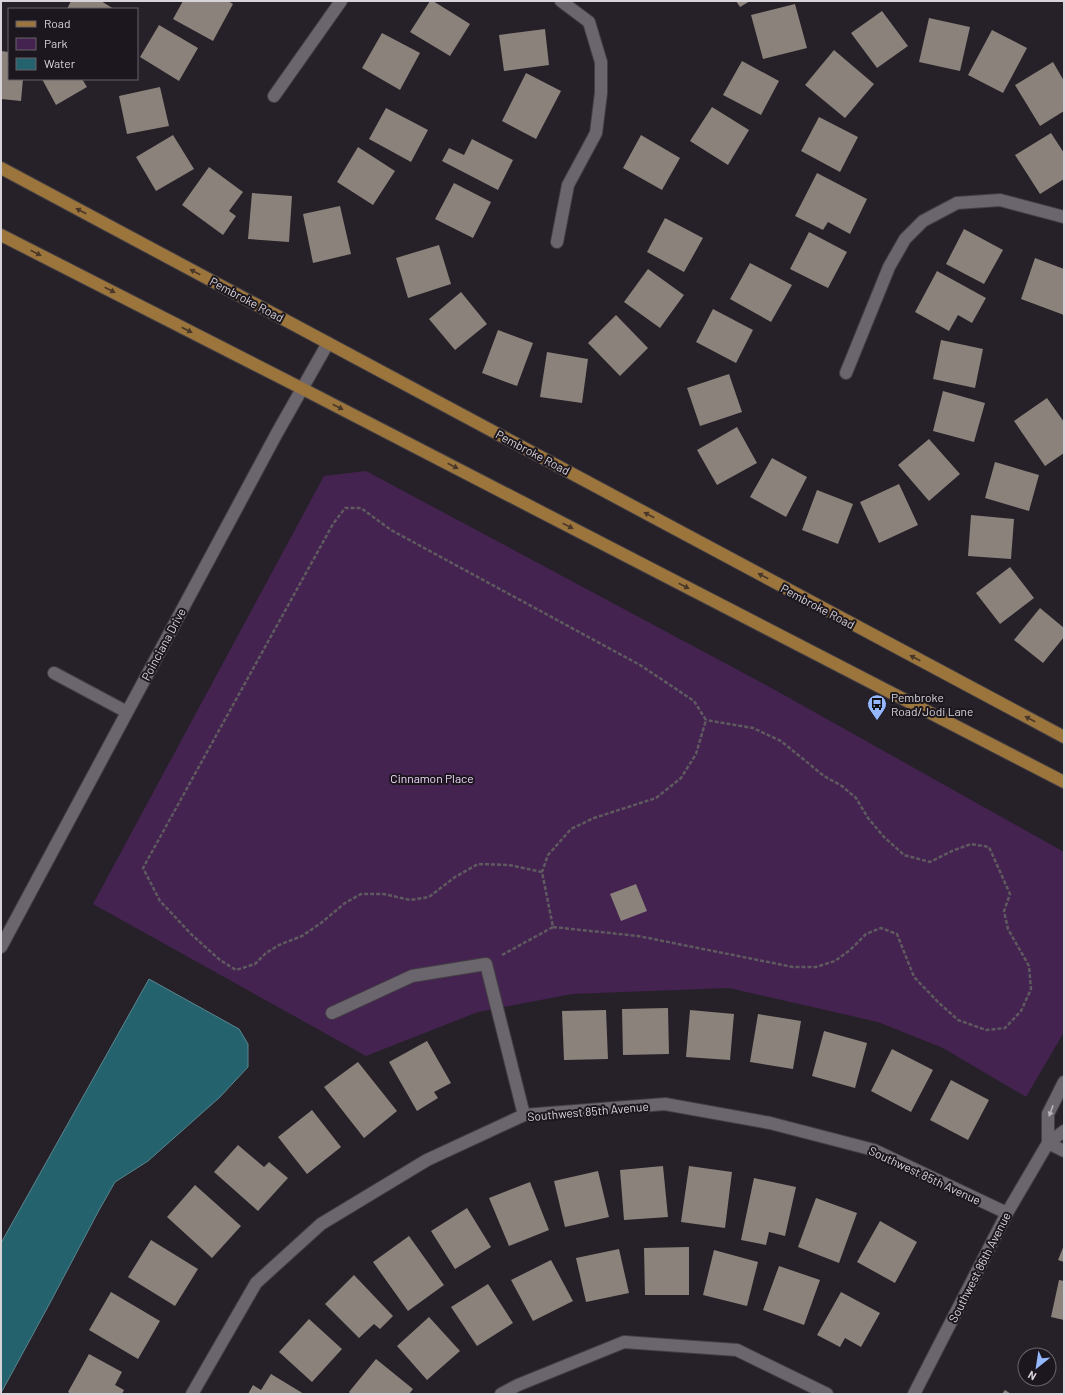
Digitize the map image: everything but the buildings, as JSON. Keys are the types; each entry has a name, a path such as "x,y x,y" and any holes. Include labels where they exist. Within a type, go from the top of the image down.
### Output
{"main road":[{"name":"Pembroke Road","path":"1,168 1064,737"},
{"path":"1,235 303,389 1064,782"}],"street":[{"path":"274,96 342,1"},
{"path":"557,242 568,185 596,133 601,93 601,62 589,22 562,1"},
{"path":"846,373 889,267 906,239 923,221 957,203 1000,200 1064,217"},
{"name":"Poinciana Drive","path":"1,946 277,433 328,343"},
{"path":"54,673 127,712"},
{"path":"332,1013 412,976 486,964 524,1115"},
{"path":"1064,1082 1048,1114 1048,1142 1064,1151"},
{"name":"Southwest 85th Avenue","path":"192,1394 256,1283 321,1224 427,1160 524,1115 665,1104 770,1123 874,1150 1007,1213"},
{"name":"Southwest 86th Avenue","path":"914,1394 1007,1213 1048,1142 1064,1131"},
{"path":"501,1394 624,1342 737,1350 827,1394"}],"path":[{"path":"486,964 553,927 638,936 793,967 816,967 835,961 850,950 866,934 881,928 897,934 914,977 958,1020 986,1030 1005,1028 1021,1011 1031,989 1029,966 1008,929 1004,911 1010,894 989,848 971,844 952,851 930,862 904,856 884,837 868,818 856,798 842,786 824,776 781,741 753,728 706,720 694,701 640,664 391,530 361,508 345,508 333,524 143,868 160,901 192,935 220,960 236,970 255,964 266,952 302,936 322,923 345,903 361,894 384,894 410,900 428,897 455,877 478,864 509,865 542,872"},
{"path":"553,927 542,872 548,855 571,829 594,818 656,798 681,778 696,754 706,720"}],"green space":[{"name":"Cinnamon Place","path":"366,471 775,690 1064,852 1064,1032 1026,1097 943,1048 878,1022 729,988 572,994 478,1012 366,1056 93,904 324,476"}],"water":[{"path":"149,979 239,1029 248,1044 248,1067 220,1097 148,1161 115,1182 1,1393 1,1243"}],"place":[{"name":"Pembroke Road/Jodi Lane","path":"877,721"}]}
